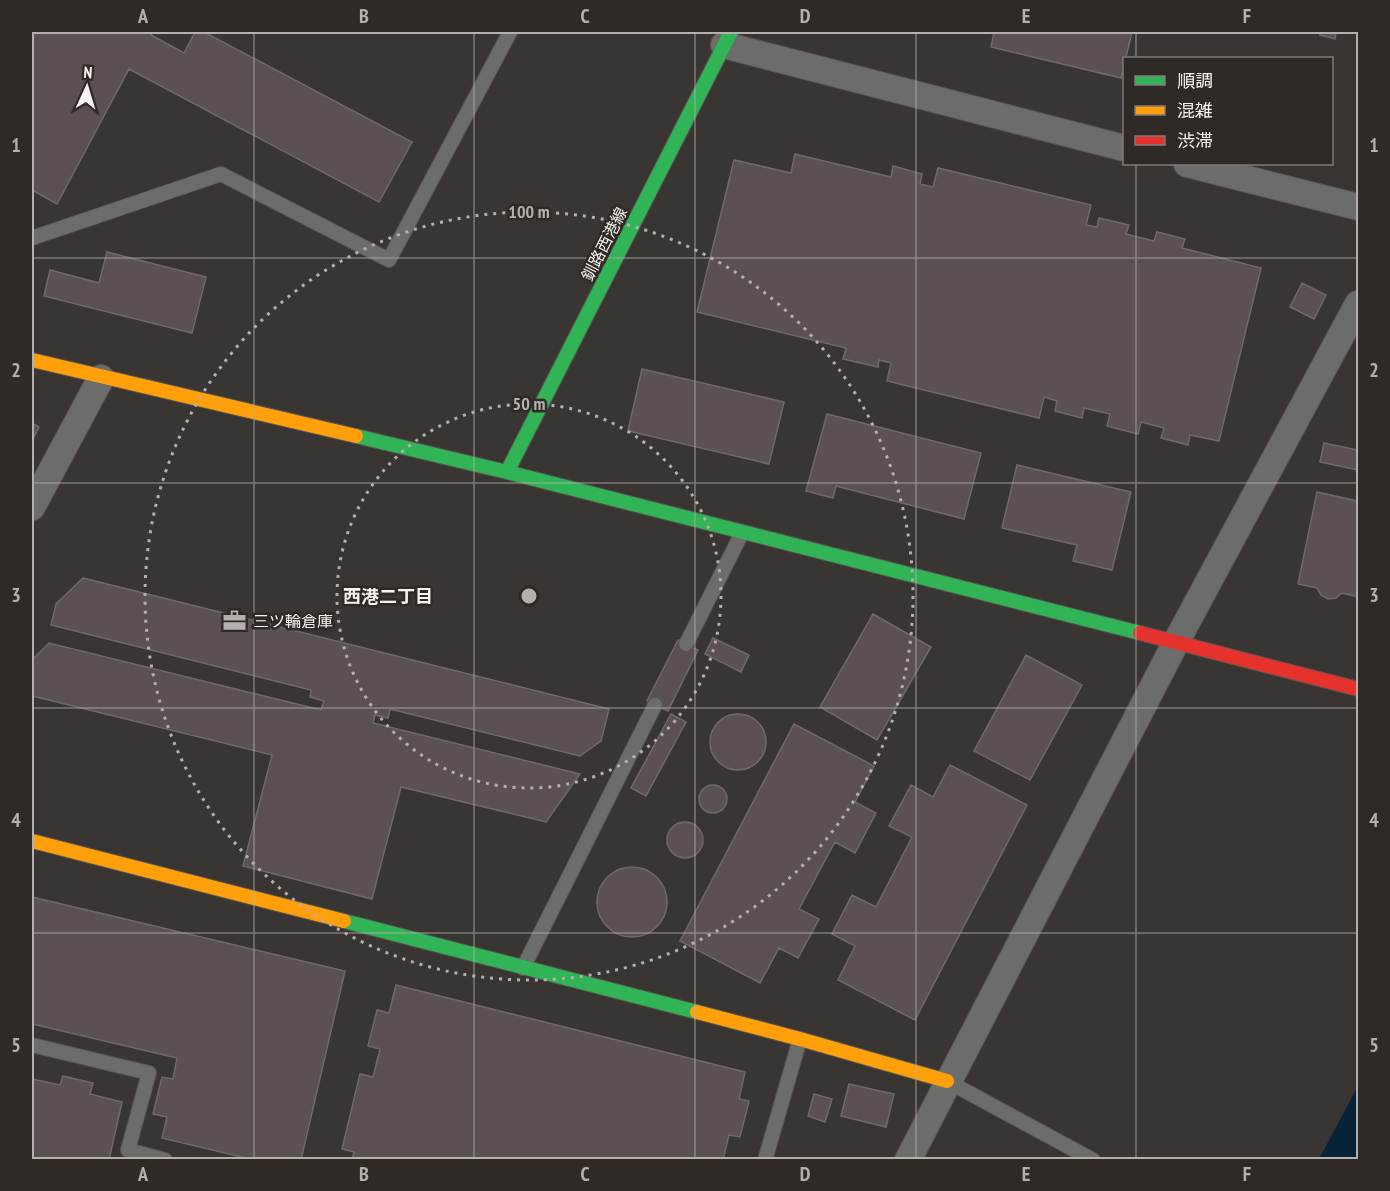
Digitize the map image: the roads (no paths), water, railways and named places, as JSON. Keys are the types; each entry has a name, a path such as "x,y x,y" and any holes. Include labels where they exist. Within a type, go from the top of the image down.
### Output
{"street":[{"path":"728,38 1123,147"},
{"name":"釧路西港線","path":"507,472 728,38"},
{"path":"1191,165 1359,207"},
{"path":"908,1160 1175,644 1359,304"},
{"path":"32,360 100,378 507,472 1175,644 1359,689"},
{"path":"32,507 100,378"},
{"path":"32,841 800,1039 947,1082"}],"lane":[{"path":"32,238 220,174 389,260 510,32"},
{"path":"686,644 742,533"},
{"path":"523,968 655,705"},
{"path":"765,1160 800,1039"},
{"path":"32,1045 149,1073 128,1150 165,1160"},
{"path":"947,1082 1094,1160"}],"water":[{"path":"1358,1086 1358,1159 1319,1159"}],"place":[{"name":"三ツ輪倉庫","path":"235,621"}],"district":[{"name":"西港二丁目","path":"388,596"}]}
